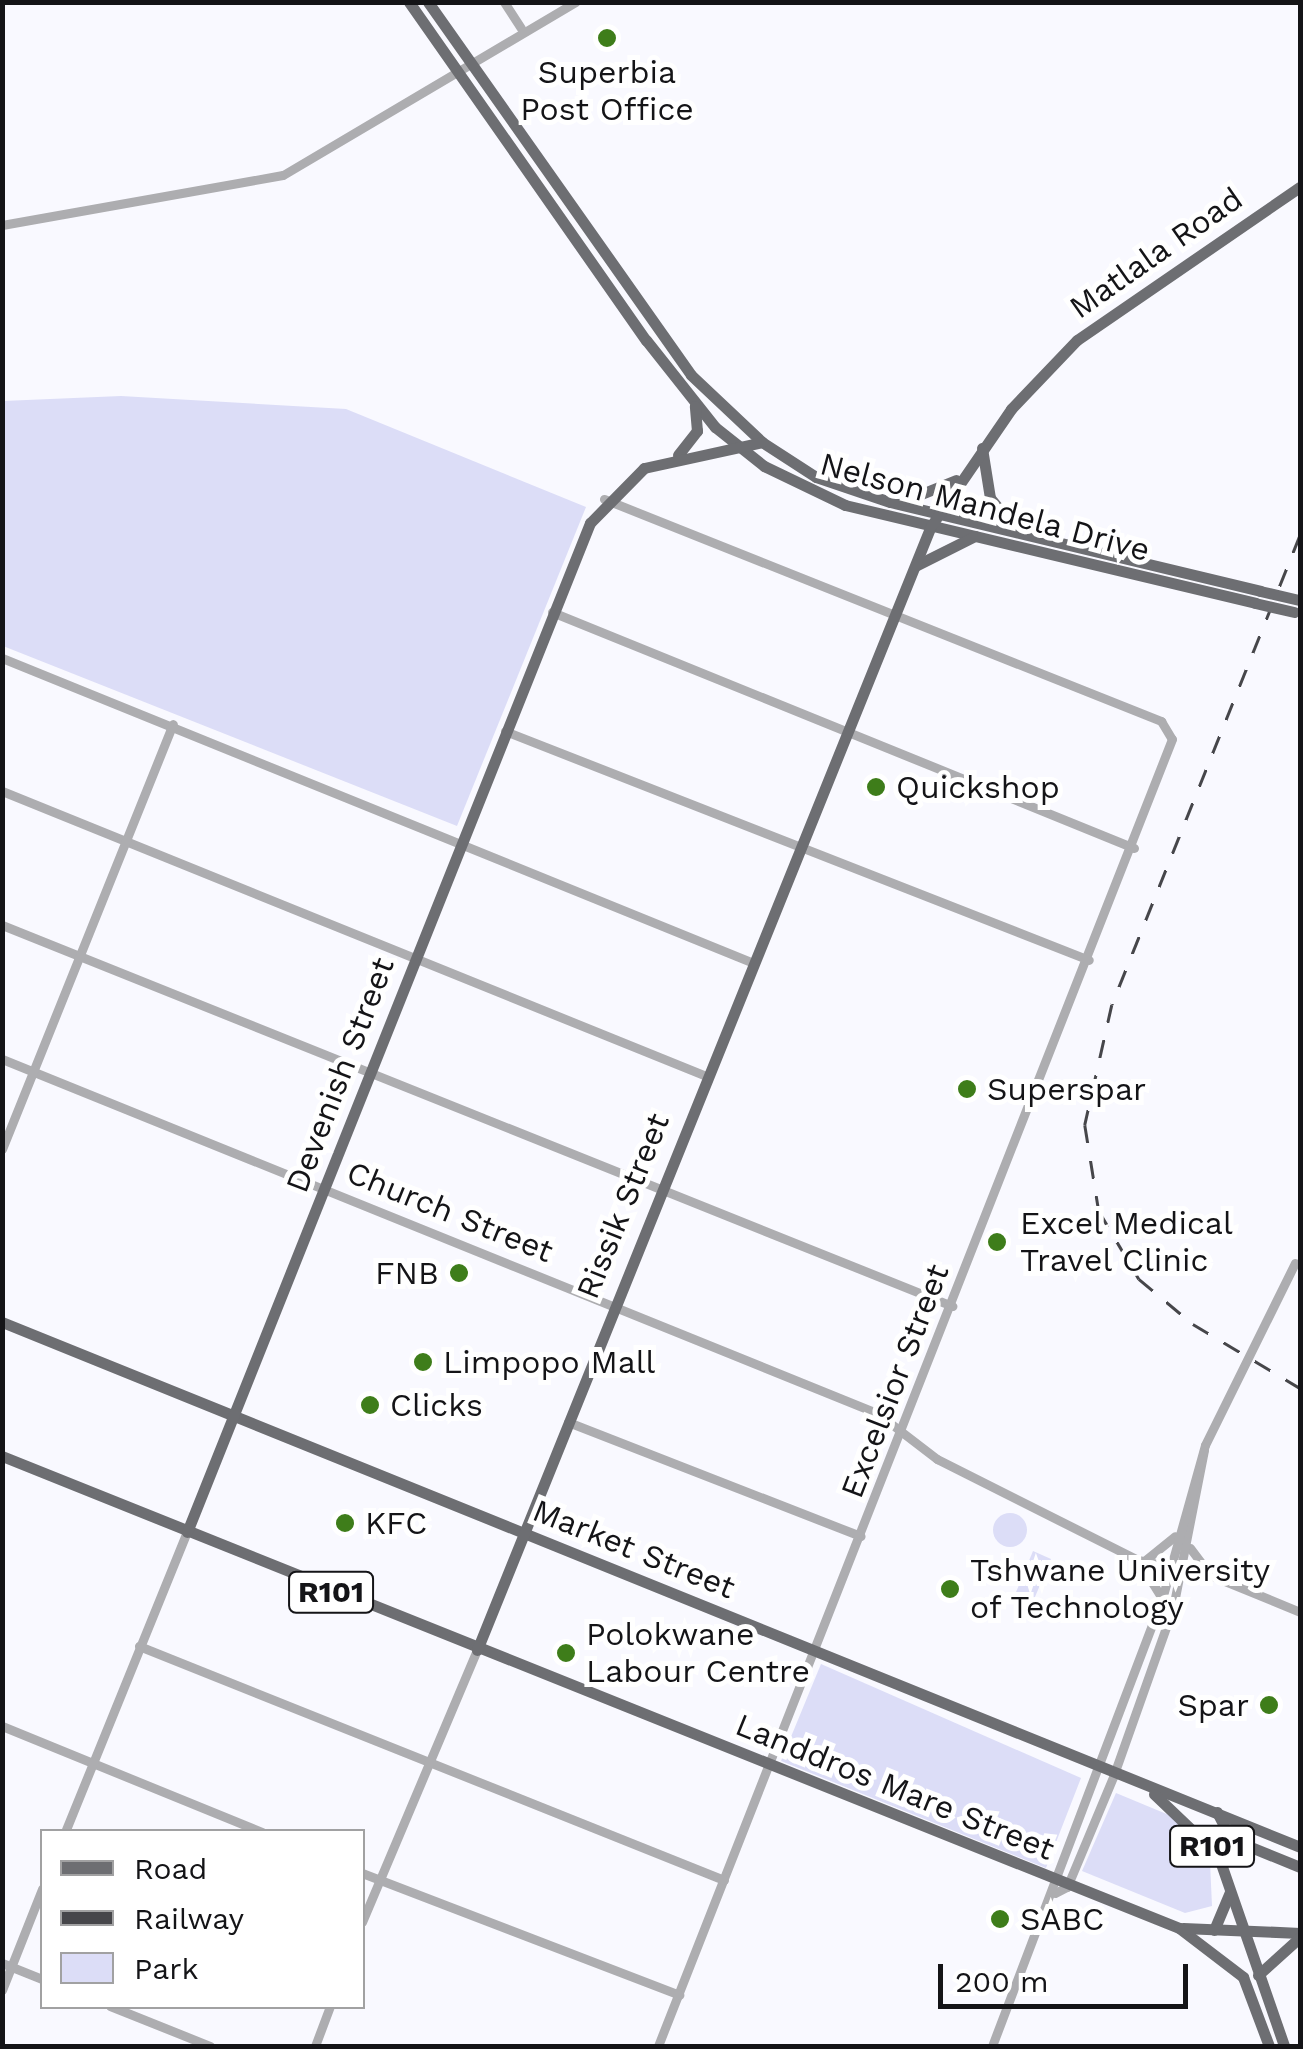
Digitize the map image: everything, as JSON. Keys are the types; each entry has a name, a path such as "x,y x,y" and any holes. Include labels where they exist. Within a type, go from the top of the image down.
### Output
{"main road":[{"name":"Nelson Mandela Drive","path":"410,2 665,366 694,403 734,443 804,489 931,526 1299,606"},
{"name":"Nelson Mandela Drive","path":"428,2 683,364 705,392 762,442 816,477 890,502 1258,597"},
{"name":"Matlala Road","path":"940,512 960,478 1011,410 1116,307 1300,187"},
{"path":"678,456 697,430 694,403"},
{"name":"Devenish Street","path":"187,1532 552,612 604,499 626,478 678,456 734,443 762,442"},
{"path":"983,446 990,498 1018,532"},
{"path":"890,502 928,497 960,478"},
{"name":"Rissik Street","path":"477,1650 846,725 940,512"},
{"path":"912,569 980,535"},
{"name":"Market Street","path":"2,1322 1095,1770 1217,1812 1300,1847"},
{"name":"Landdros Mare Street","path":"2,1456 1058,1886 1178,1928 1243,1976 1269,2046"},
{"name":"R101","path":"1143,1785 1204,1834 1230,1883 1284,2046"},
{"path":"1217,1812 1231,1838 1300,1867"},
{"path":"1214,1930 1228,1913 1230,1883"},
{"path":"1178,1928 1300,1935"},
{"path":"1258,1975 1300,1935"}],"street":[{"path":"504,2 521,28"},
{"path":"2,225 282,175 467,59 576,2"},
{"path":"604,499 892,615"},
{"path":"552,612 846,725 1134,848"},
{"name":"Excelsior Street","path":"658,2046 724,1880 764,1765 815,1652 1134,848 1172,732 892,615"},
{"path":"2,658 173,724 752,962"},
{"path":"2,1149 173,724"},
{"path":"505,731 800,842 1089,960"},
{"path":"2,791 706,1076"},
{"path":"2,925 952,1306"},
{"name":"Church Street","path":"2,1059 614,1303 903,1429 937,1459 1140,1561 1183,1573 1210,1575 1300,1612"},
{"path":"1058,1886 1095,1770 1162,1598 1205,1446 1300,1252"},
{"path":"568,1422 861,1536"},
{"path":"992,2046 1058,1886 1113,1777 1190,1548 1205,1446"},
{"name":"Devenish Street","path":"66,1829 187,1532"},
{"path":"1162,1598 1140,1561 1178,1532"},
{"path":"1190,1548 1210,1575"},
{"path":"139,1646 724,1880"},
{"name":"Rissik Street","path":"365,1915 477,1650"},
{"path":"2,1726 255,1829"},
{"path":"365,1874 679,1995"},
{"path":"2,1990 7,1965 40,1892"},
{"path":"7,1965 40,1978"},
{"path":"118,2009 210,2046"},
{"path":"315,2046 329,2009"}],"green space":[{"path":"121,396 346,409 586,507 457,826 3,646 3,401"},
{"path":"1010,1513 1022,1518 1027,1530 1022,1542 1010,1547 998,1542 993,1530 998,1518"},
{"path":"1033,1551 1051,1559 1032,1604 1014,1597"},
{"path":"821,1664 1081,1778 1046,1868 781,1761"},
{"path":"1116,1793 1181,1820 1210,1862 1212,1906 1185,1913 1082,1871"}],"railway":[{"path":"1300,536 1112,1005 1085,1125 1099,1211 1139,1279 1193,1324 1300,1388"}],"place":[{"name":"Superbia Post Office","path":"607,38"},
{"name":"Quickshop","path":"876,787"},
{"name":"Superspar","path":"967,1089"},
{"name":"Excel Medical Travel Clinic","path":"997,1242"},
{"name":"FNB","path":"459,1273"},
{"name":"Limpopo Mall","path":"423,1362"},
{"name":"Clicks","path":"370,1405"},
{"name":"KFC","path":"345,1523"},
{"name":"Tshwane University of Technology","path":"950,1589"},
{"name":"Polokwane Labour Centre","path":"566,1653"},
{"name":"Spar","path":"1269,1705"},
{"name":"SABC","path":"1000,1919"}]}
